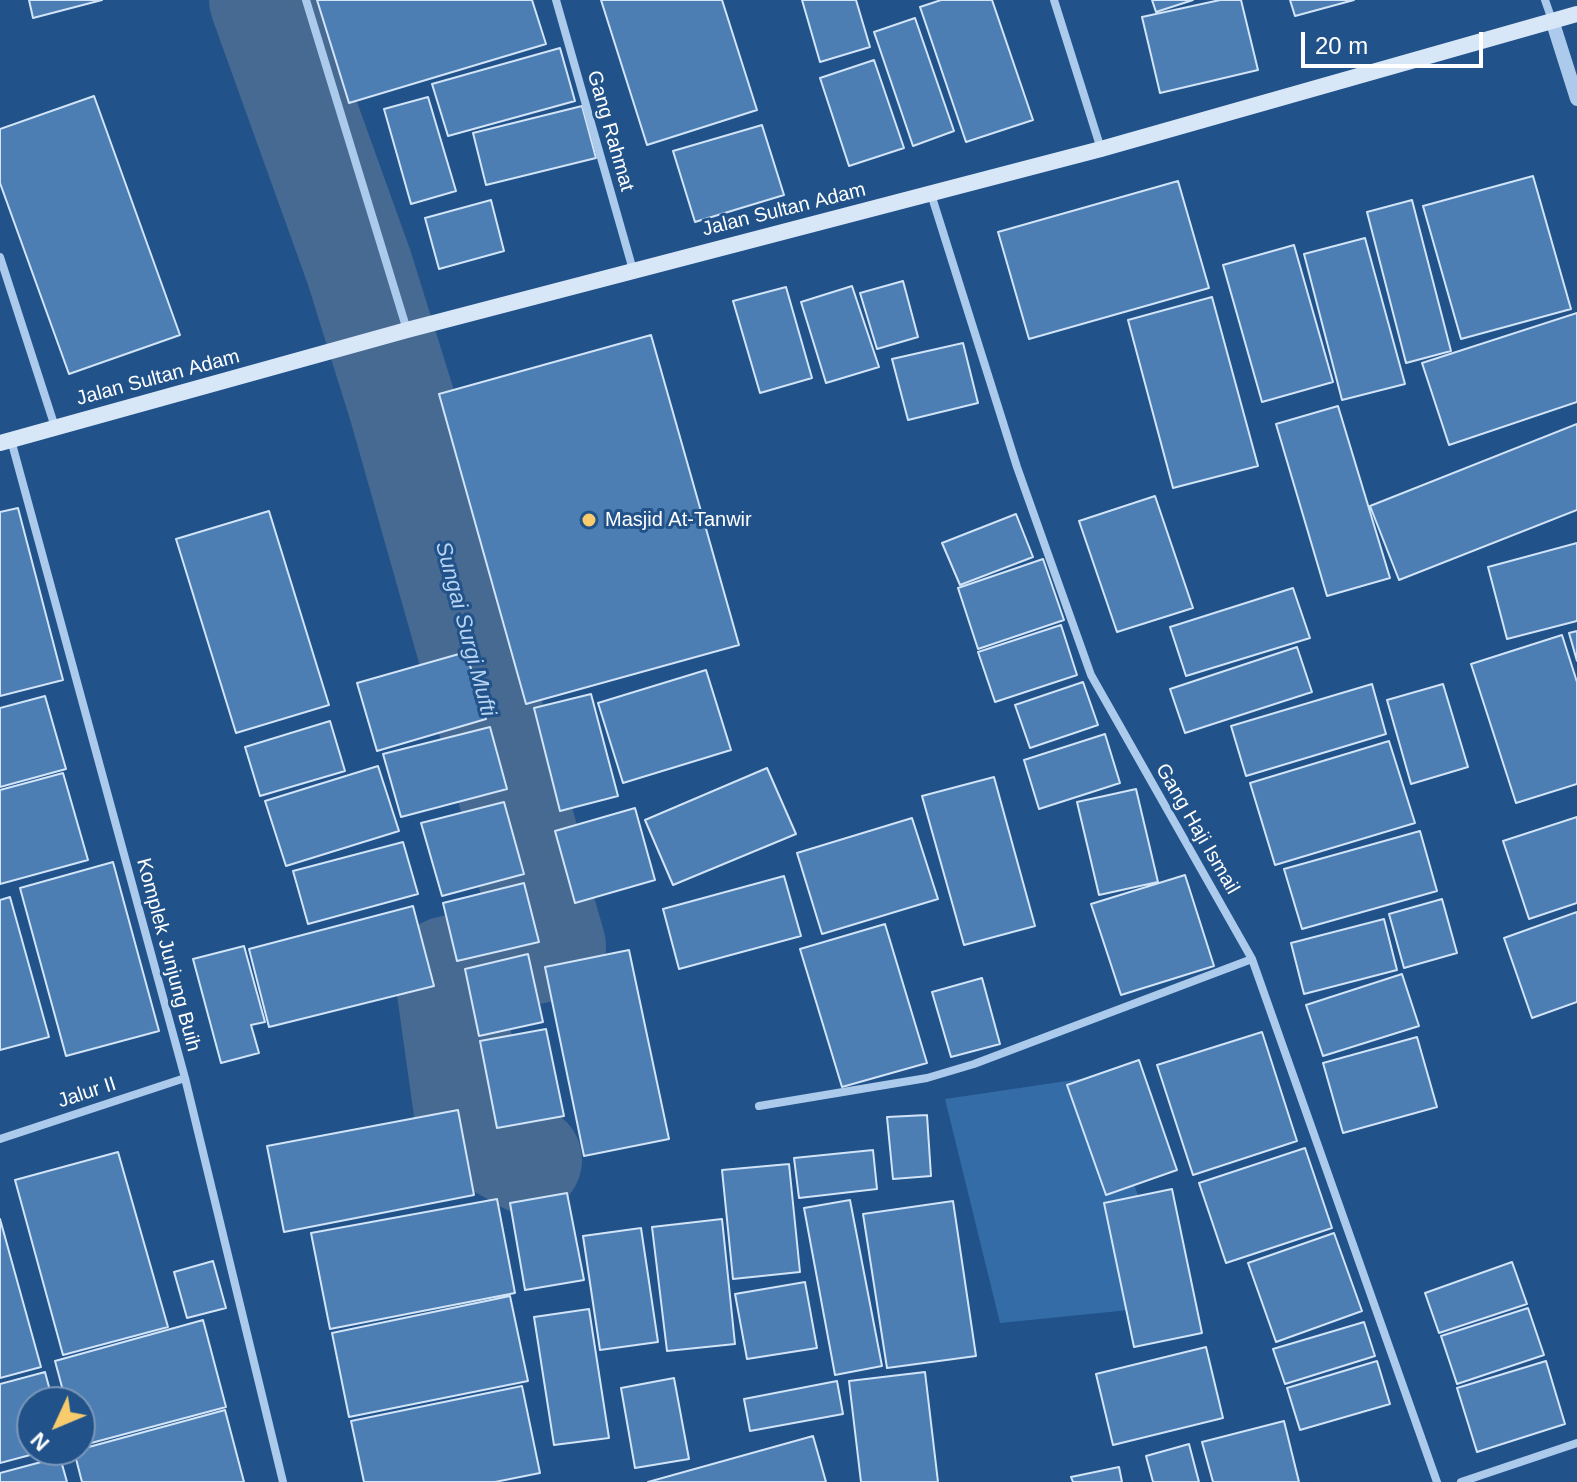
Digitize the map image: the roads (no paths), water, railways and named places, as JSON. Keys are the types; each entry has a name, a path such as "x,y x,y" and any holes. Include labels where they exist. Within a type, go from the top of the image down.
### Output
{"main road":[{"name":"Jalan Sultan Adam","path":"6,442 403,331 1101,149 1577,14"}],"street":[{"path":"306,0 403,331"},
{"name":"Gang Rahmat","path":"556,0 633,270"},
{"path":"1054,0 1101,149"},
{"path":"1545,0 1577,99"},
{"name":"Gang Haji Ismail","path":"931,193 1017,467 1091,675 1252,959 1437,1482"},
{"path":"0,257 55,427"},
{"name":"Komplek Junjung Buih","path":"6,442 185,1078 283,1482"},
{"path":"759,1106 927,1078 974,1064 1252,959"},
{"name":"Jalur II","path":"0,1139 185,1078"},
{"path":"1461,1482 1577,1443"}],"waterway":[{"name":"Sungai Surgi Mufti","path":"263,0 359,267 403,408 526,843 532,877 552,946 448,970 470,1127 528,1160"}],"place":[{"name":"Masjid At-Tanwir","path":"589,520"}]}
